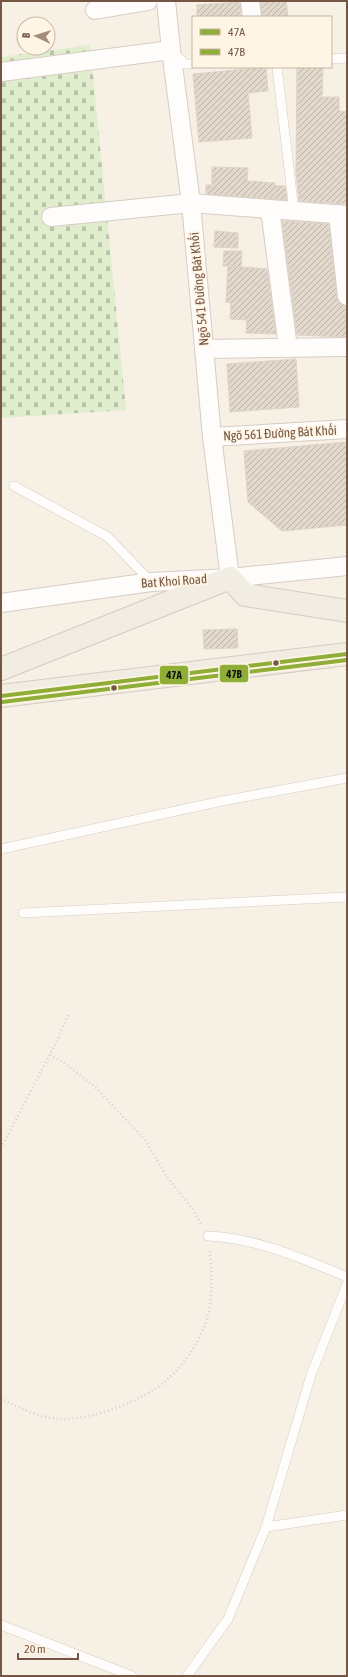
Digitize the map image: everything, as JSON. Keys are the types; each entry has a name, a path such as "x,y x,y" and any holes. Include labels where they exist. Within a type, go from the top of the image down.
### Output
{"main road":[{"path":"1,669 230,578 245,595 347,611"},
{"path":"1,696 347,654"}],"street":[{"path":"95,10 148,1"},
{"name":"Ngõ 541 Đường Bát Khối","path":"166,1 191,203 212,437 230,578"},
{"path":"250,1 252,16"},
{"path":"1,72 171,50"},
{"path":"51,217 191,203 294,212 343,214 347,296"},
{"path":"270,209 288,348"},
{"path":"204,349 347,348"},
{"name":"Ngõ 561 Đường Bát Khối","path":"212,437 347,429"},
{"name":"Bat Khoi Road","path":"1,603 151,582 230,578 347,566"}],"lane":[{"path":"171,50 185,64 192,64"},
{"path":"332,59 347,58"},
{"path":"277,68 294,212"},
{"path":"14,486 108,537 151,582"},
{"path":"1,849 222,801 347,778"},
{"path":"23,913 347,897"},
{"path":"208,1236 248,1241 295,1256 347,1277"},
{"path":"188,1676 228,1619 266,1528 311,1375 347,1284"},
{"path":"266,1528 347,1516"},
{"path":"1,1625 132,1676"}],"path":[{"path":"1,1148 50,1055 68,1015"},
{"path":"1,1398 24,1411 59,1420 71,1419 107,1411 136,1399 167,1380 189,1355 202,1333 211,1303 212,1272 208,1236 192,1208 167,1176 145,1140 94,1086 63,1062 50,1055"}],"green space":[{"path":"90,45 126,410 1,418 1,57 16,55 56,56 56,50"}],"building":[{"path":"261,1 286,1 288,16 262,16"},
{"path":"240,2 241,16 197,16 197,5"},
{"path":"266,68 268,91 248,93 252,138 199,142 193,74"},
{"path":"297,68 323,68 322,97 339,97 339,111 347,112 347,204 299,201 296,173"},
{"path":"212,167 248,168 247,181 275,183 276,186 285,186 287,200 206,194 206,185 212,185"},
{"path":"282,221 329,224 337,297 339,302 345,306 347,337 297,335"},
{"path":"215,231 238,233 238,248 214,247"},
{"path":"224,251 242,251 241,267 267,269 276,334 246,333 247,320 230,319 231,303 226,302 228,266 223,266"},
{"path":"296,359 299,407 230,412 227,364"},
{"path":"347,442 347,525 282,531 248,502 244,451"},
{"path":"237,629 238,648 204,649 203,630"}],"transit line":[{"name":"47A","path":"1,696 347,654"},
{"name":"47B","path":"2,702 347,660"}]}
